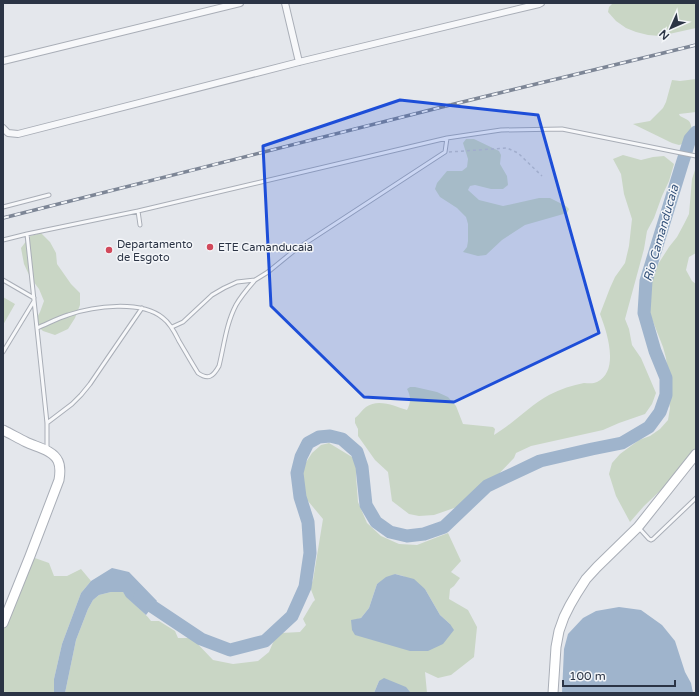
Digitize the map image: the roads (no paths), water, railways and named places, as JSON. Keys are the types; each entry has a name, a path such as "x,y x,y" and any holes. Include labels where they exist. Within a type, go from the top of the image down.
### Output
{"street":[{"path":"3,61 240,3"},
{"path":"285,3 299,62"},
{"path":"3,128 8,133 18,134 299,62 541,3"},
{"path":"3,430 47,451 56,457 59,461 60,472 59,480 3,623"},
{"path":"553,693 556,648 564,617 570,605 586,579 638,527 696,454"}],"lane":[{"path":"3,240 138,211 447,138 501,130 562,129 696,156"},
{"path":"37,328 67,315 86,310 114,306 142,308 154,312 164,318 172,327 198,373 204,377 210,376 219,366 229,322 236,305 244,292 255,280 278,265 295,250 445,152 447,138"},
{"path":"3,207 49,195"},
{"path":"138,211 140,225"},
{"path":"27,234 47,422 47,451"},
{"path":"3,280 34,300"},
{"path":"172,327 183,322 212,295 224,288 237,282 255,280"},
{"path":"3,352 34,300"},
{"path":"47,422 81,396 142,308"},
{"path":"638,527 649,539 653,539 696,498"}],"water":[{"path":"112,568 129,572 157,601 146,615 126,597 123,592 111,592 99,595 93,600 76,640 65,693 54,693 54,679 62,644 81,593 91,581"},
{"path":"395,574 414,579 425,589 440,615 450,624 454,630 443,644 428,651 410,651 355,635 352,630 351,620 361,618 369,608 377,584 386,577"},
{"path":"619,607 641,610 662,625 675,641 685,672 691,683 693,693 562,693 564,649 568,634 583,618 596,611"},
{"path":"384,678 406,687 411,693 374,693 379,681"}],"waterway":[{"name":"Rio Camanducaia","path":"140,596 144,601 201,639 230,650 265,641 292,616 305,587 310,553 308,522 300,497 297,473 301,457 308,443 319,437 330,436 342,439 357,452 362,467 366,505 376,522 390,532 407,536 424,534 444,527 487,486 540,461 622,443 649,427 660,412 666,395 666,378 655,351 644,313 646,281 690,139 696,132"}],"railway":[{"path":"3,218 442,107 696,45"}],"place":[{"name":"ETE Camanducaia","path":"210,247"},
{"name":"Departamento de Esgoto","path":"109,250"}]}
